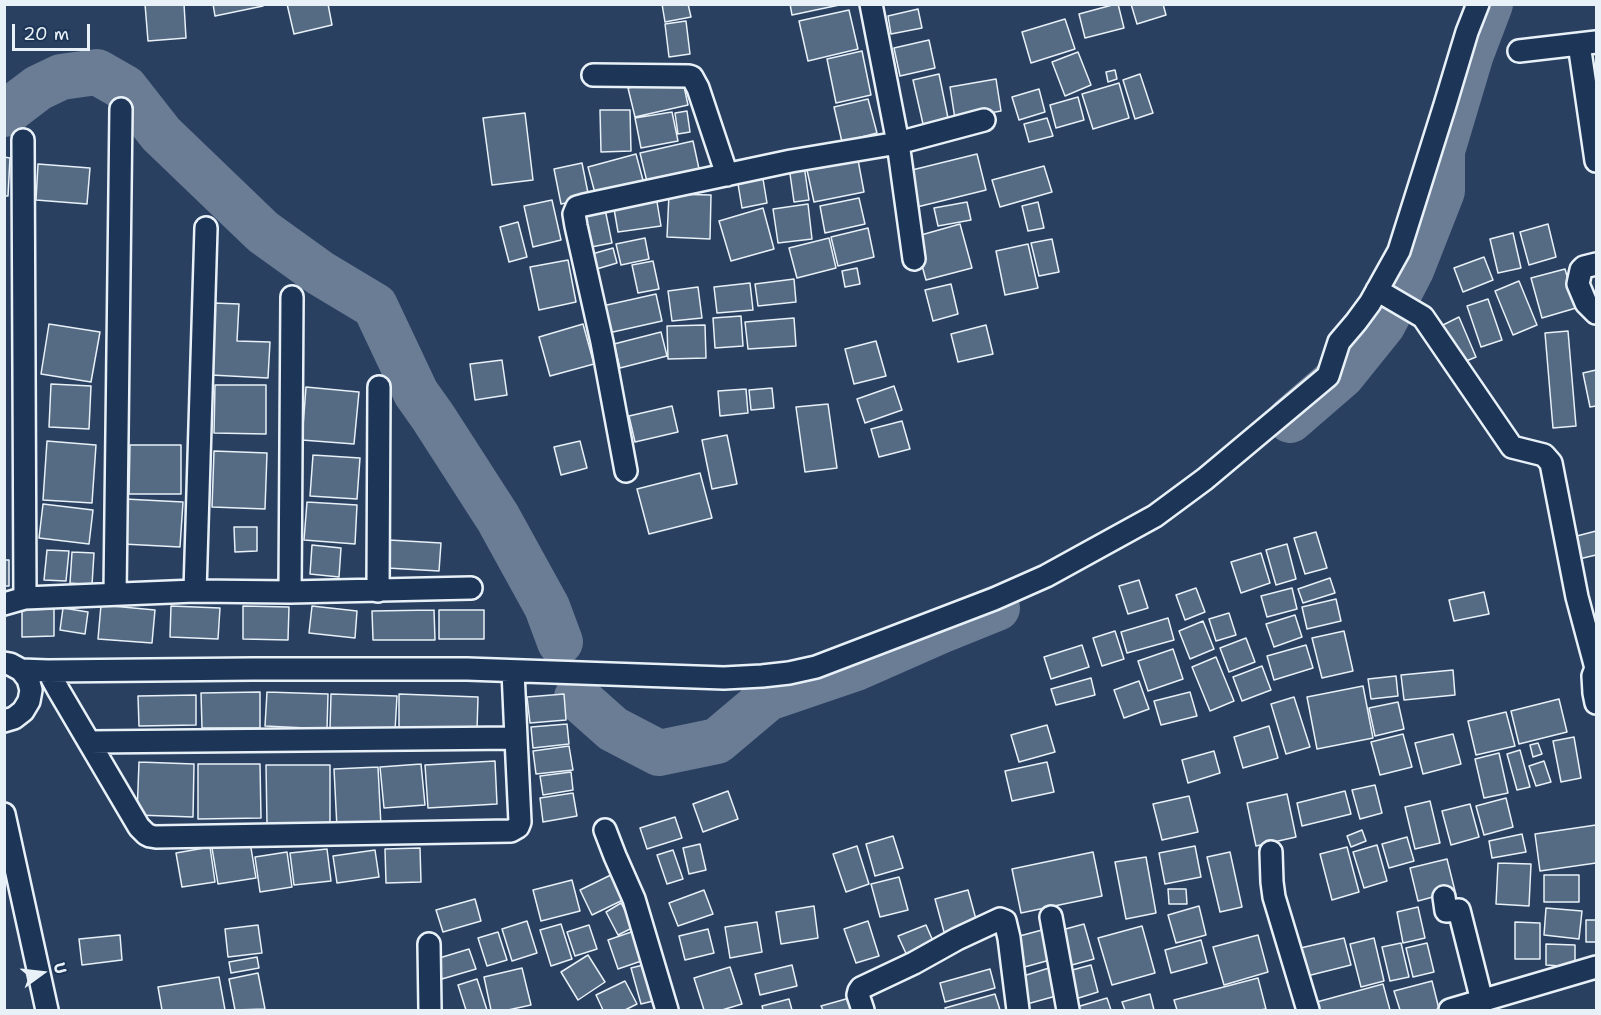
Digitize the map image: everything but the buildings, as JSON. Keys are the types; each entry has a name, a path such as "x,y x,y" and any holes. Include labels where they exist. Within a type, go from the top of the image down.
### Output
{"street":[{"path":"871,4 898,143 914,259"},
{"path":"13,667 48,671 312,669 513,671 724,678 789,673 816,667 994,599 1046,576 1155,516 1205,479 1328,376 1339,342 1356,322 1399,251 1467,32 1478,4"},
{"path":"1520,51 1588,43 1596,161"},
{"path":"593,75 692,77 698,88 727,175"},
{"path":"115,594 121,109"},
{"path":"626,471 602,342 576,226 574,211 577,207 727,175 898,143 984,120"},
{"path":"23,140 15,601 195,591 290,592 471,588"},
{"path":"195,591 206,228"},
{"path":"1596,264 1581,270 1578,284 1586,303 1596,313"},
{"path":"1377,290 1423,316 1511,446 1515,449 1544,455 1551,463 1577,597 1596,668 1593,676 1596,703"},
{"path":"290,592 292,297"},
{"path":"378,591 379,387"},
{"path":"4,721 14,718 23,711 29,701 31,690 28,679 13,667"},
{"path":"48,671 139,827 146,834 156,837 511,831 518,827 520,822 513,671"},
{"path":"89,742 516,738"},
{"path":"4,814 47,1011"},
{"path":"605,830 634,899 667,1011"},
{"path":"1272,852 1271,872 1274,897 1308,1011"},
{"path":"1444,897 1446,911 1459,910 1482,1001"},
{"path":"1051,917 1068,1011"},
{"path":"863,1011 858,992 866,986 1000,919 1006,924 1009,938 1018,1011"},
{"path":"429,944 430,1011"},
{"path":"1450,1011 1596,967"}],"waterway":[{"path":"1290,420 1342,375 1383,324 1411,270 1442,191 1442,151 1471,54 1490,4"},
{"path":"4,114 38,88 61,77 97,72 125,88 161,134 263,232 320,273 375,306 416,393 498,518 547,607 560,642"},
{"path":"577,697 613,729 659,753 717,741 768,698 856,668 997,608"}]}
